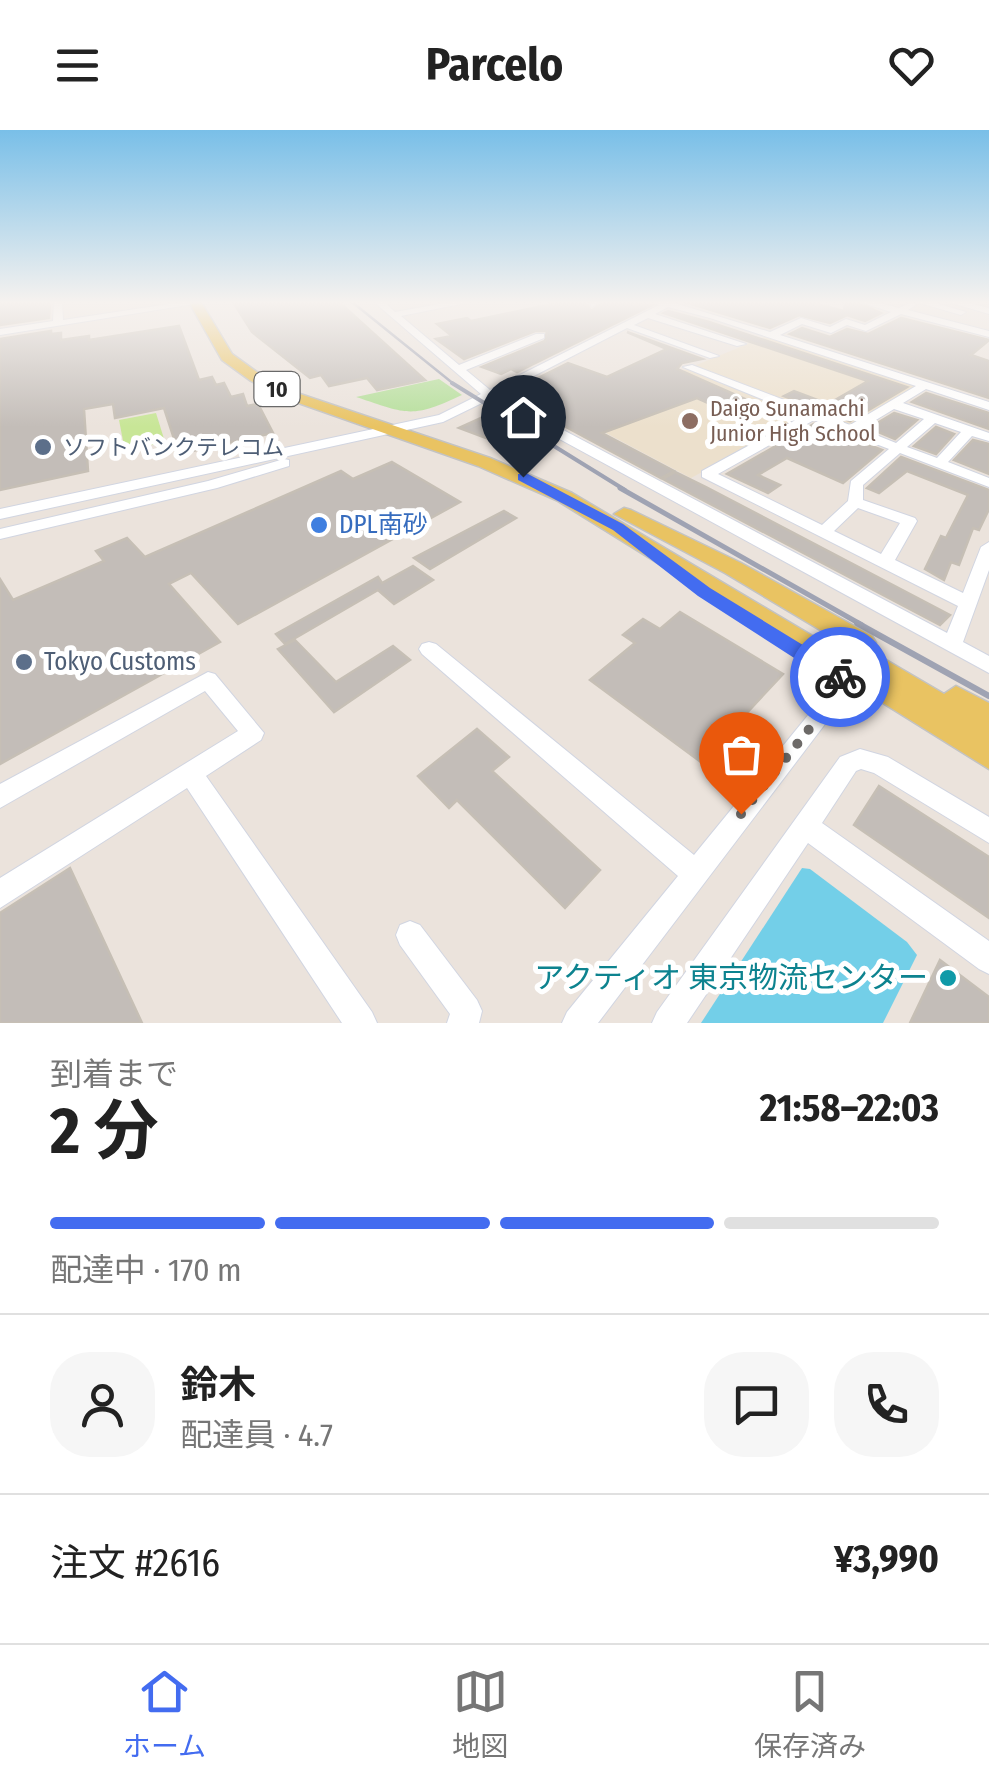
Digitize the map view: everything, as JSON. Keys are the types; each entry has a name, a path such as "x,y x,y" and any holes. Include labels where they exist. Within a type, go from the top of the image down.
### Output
{"main road":[{"name":"10","path":"217,344 244,371 295,397 523,477 621,521"},
{"name":"10","path":"235,344 260,368 308,391 531,467 769,611 989,735"},
{"path":"621,521 704,592 989,771"},
{"path":"621,521 733,568 989,716"},
{"name":"10","path":"769,611 989,756"}],"street":[{"path":"428,344 490,396 989,665"},
{"path":"458,369 521,344"},
{"path":"490,396 500,387 588,344"},
{"path":"0,514 414,427 508,391 599,344"},
{"path":"644,344 971,483 982,481"},
{"path":"684,344 714,356"},
{"path":"705,344 727,350"},
{"path":"693,365 740,344"},
{"path":"799,344 989,406"},
{"path":"850,430 925,385"},
{"path":"893,404 980,431"},
{"path":"967,603 708,474 809,417 982,481"},
{"path":"825,531 854,502 856,484 933,418"},
{"path":"939,464 980,431"},
{"path":"0,531 212,485 360,438"},
{"path":"0,531 214,476 221,465"},
{"path":"854,502 909,521 885,562"},
{"path":"952,644 989,548"},
{"path":"430,649 694,872"},
{"path":"0,797 208,680 253,732 0,894"},
{"path":"578,1023 847,682"},
{"path":"668,1023 848,764 860,760 880,764 989,831"},
{"path":"190,773 361,1023"},
{"path":"805,826 989,960"},
{"path":"410,936 466,1011 464,1023"}],"shaded area":[{"path":"748,344 790,344 917,385 846,427 694,366"},
{"name":"Daigo Sunamachi Junior High School","path":"684,370 805,416 691,478 589,424 633,390"}],"green space":[{"path":"439,379 462,395 420,411 387,407 356,397"},
{"path":"156,413 165,442 125,451 119,420"}],"water":[{"path":"802,868 810,869 907,942 917,955 883,1023 701,1023"}],"building":[{"path":"0,344 186,344 199,380 212,377 216,385 224,383 231,397 243,394 247,406 258,404 273,433 179,454 164,408 115,418 113,404 84,409 88,471 0,490"},
{"path":"267,344 385,344 425,380 377,390 367,378 329,386 321,375 310,378"},
{"path":"443,344 503,344 464,359"},
{"path":"539,344 574,344 517,372 511,369 501,374 482,367"},
{"path":"654,344 702,359 682,363 677,369 754,403 730,413 697,398 602,433 674,471 661,478 514,399 529,393 524,391 539,383 534,380 568,363 607,377 667,349"},
{"path":"756,344 775,344 907,387 850,421 784,396 794,391 828,404 868,381"},
{"path":"820,344 985,344 971,355 989,361 989,398"},
{"path":"926,393 989,413 989,429 912,402"},
{"path":"894,413 917,420 895,439 869,428"},
{"path":"485,416 513,428 491,440 459,428"},
{"path":"814,424 882,450 843,483 787,458 758,475 780,485 768,493 727,474"},
{"path":"936,427 954,434 936,454 914,446"},
{"path":"973,440 989,444 989,474 954,460"},
{"path":"901,457 989,490 989,509 979,530 973,528 959,565 951,562 944,580 925,569 968,495 907,471 879,493 867,488"},
{"path":"392,462 460,502 238,624 191,573 169,584 220,642 0,764 0,579 13,600 104,561 96,551 127,538 145,557 341,471 353,479"},
{"path":"675,472 950,615 940,625 663,479"},
{"path":"504,511 516,518 430,569 414,558"},
{"path":"413,566 433,580 394,604 378,590 285,644 276,634 378,577 382,583"},
{"path":"680,612 783,674 701,762 590,680 635,643 623,635 643,619 660,629"},
{"path":"295,640 336,682 393,646 410,660 334,712 278,649"},
{"path":"477,729 509,757 492,771 600,870 565,908 457,800 449,808 418,776"},
{"path":"879,786 989,857 989,918 854,825"},
{"path":"70,868 142,1023 0,1023 0,913"},
{"name":"アクティオ 東京物流センター","path":"940,960 989,997 989,1023 910,1023"}],"railway":[{"path":"404,344 454,384"},
{"path":"454,384 625,490"},
{"path":"620,488 862,625"},
{"path":"857,623 989,696"}],"way so far":[{"path":"741,814 847,682 840,677"}],"place":[{"name":"Daigo Sunamachi Junior High School","path":"690,421"},
{"name":"ソフトバンクテレコム","path":"43,447"},
{"name":"DPL南砂","path":"319,525"},
{"name":"Tokyo Customs","path":"24,662"},
{"name":"アクティオ 東京物流センター","path":"948,978"}],"route":[{"path":"523,477 618,527 704,592 840,677"}]}
